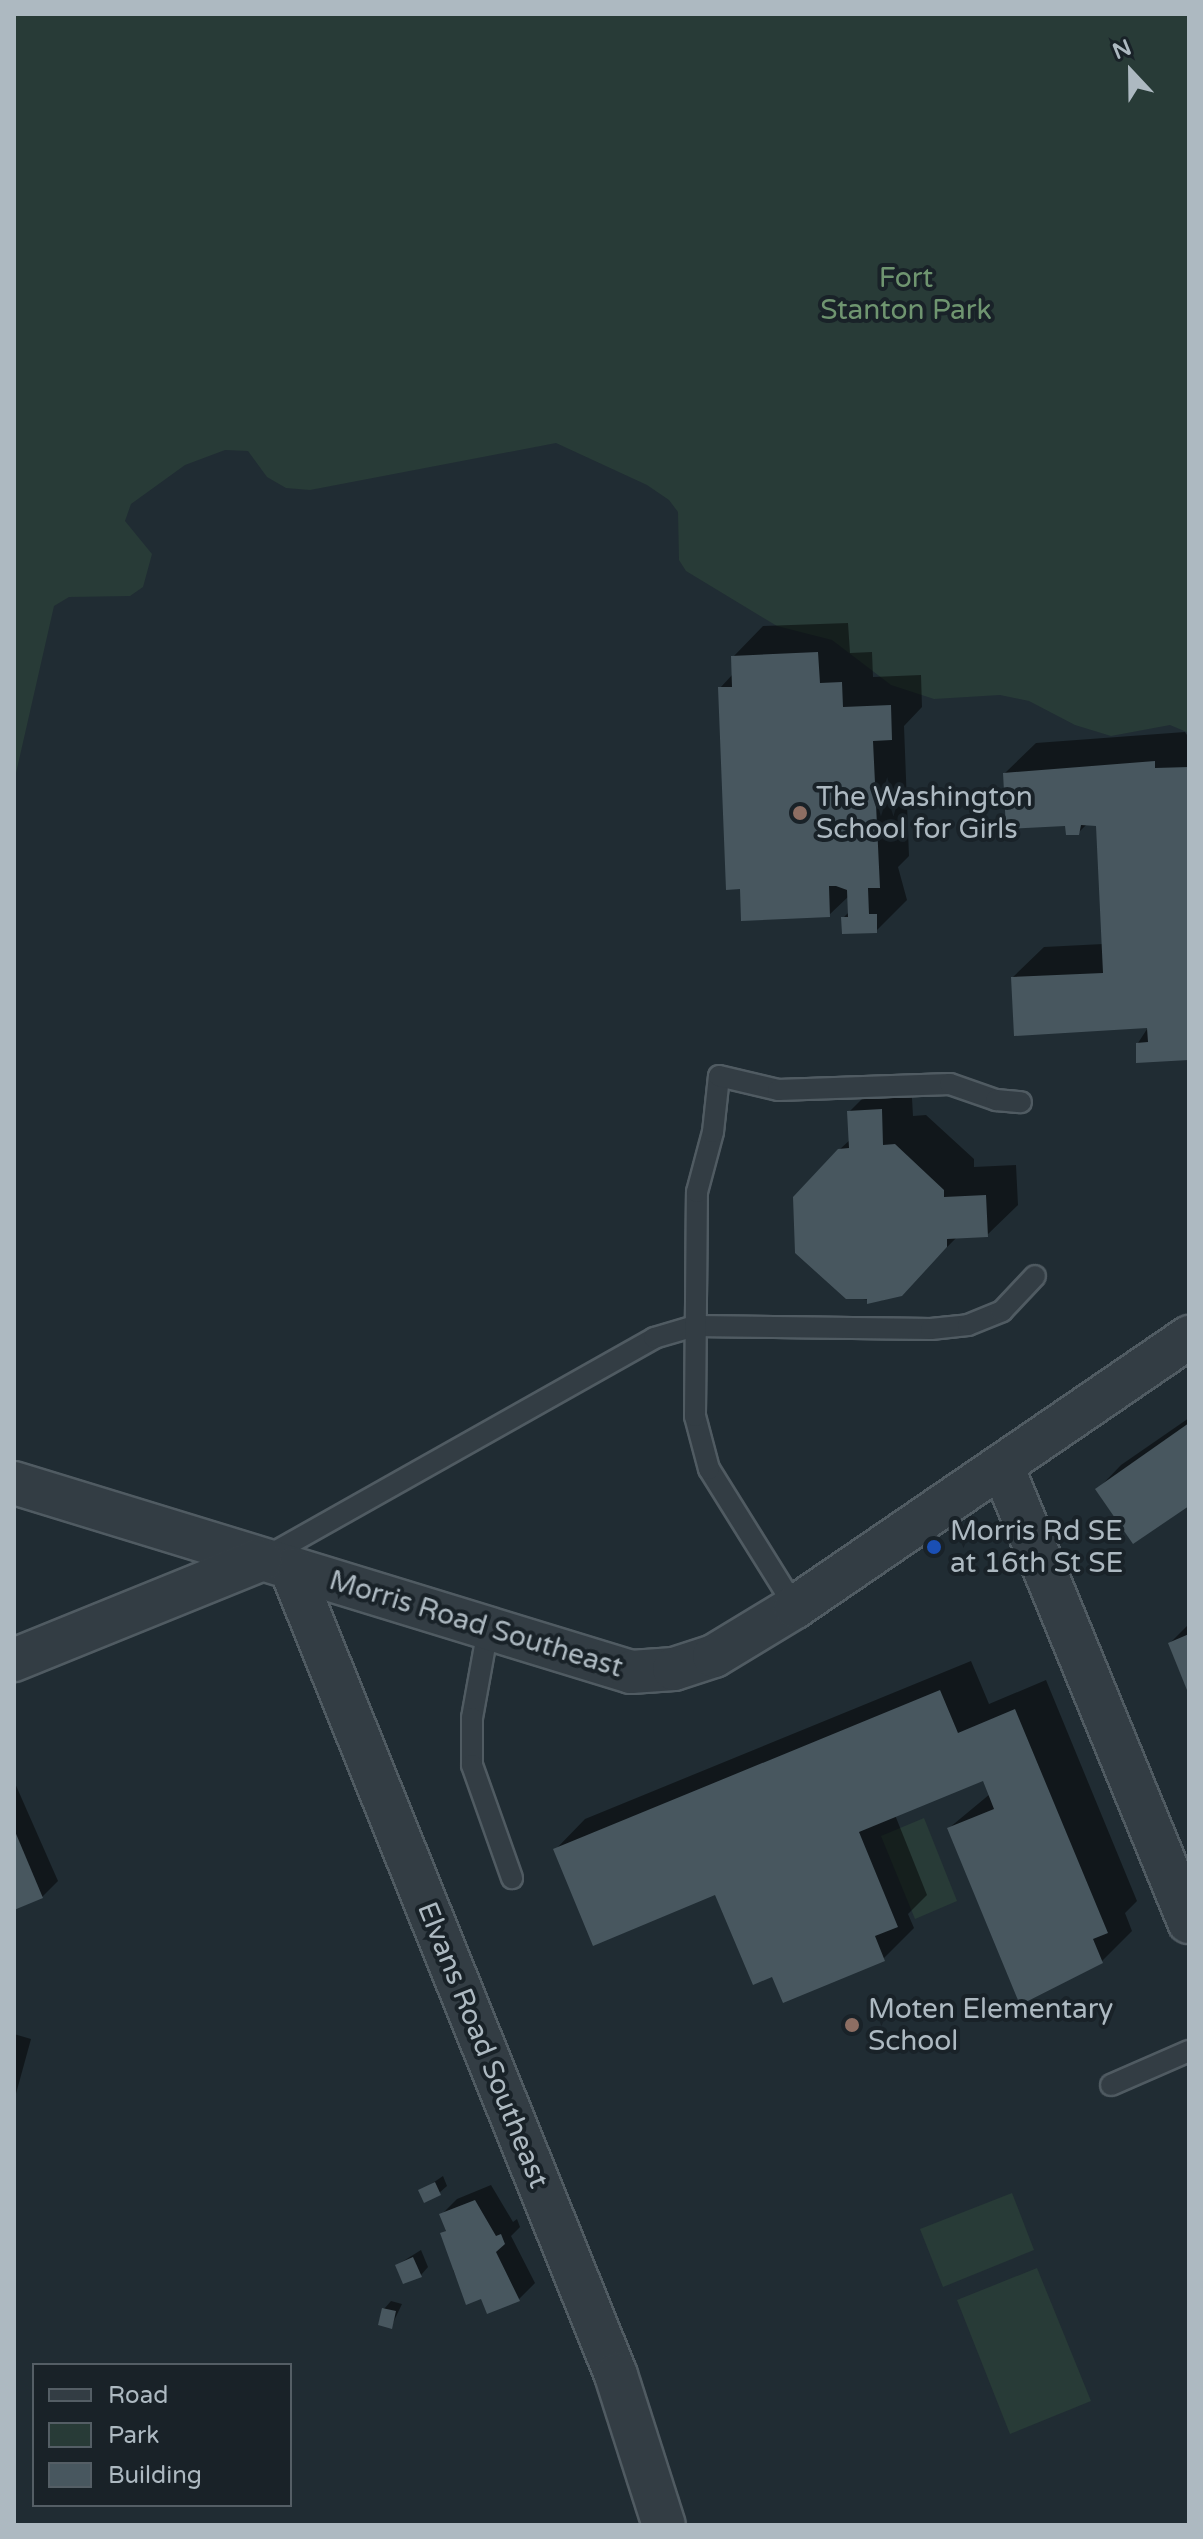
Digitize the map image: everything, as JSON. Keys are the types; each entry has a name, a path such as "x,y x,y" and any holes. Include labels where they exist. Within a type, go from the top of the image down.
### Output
{"street":[{"name":"Morris Road Southeast","path":"14,1483 631,1672 652,1671 714,1656 795,1607 1189,1337"},
{"path":"1002,1466 1188,1914"},
{"path":"14,1660 276,1564"},
{"name":"Elvans Road Southeast","path":"276,1564 616,2375 664,2525"}],"lane":[{"path":"795,1607 728,1506 699,1443 695,1326 697,1192 713,1132 719,1076 778,1090 950,1084 996,1100 1021,1102"},
{"path":"276,1564 654,1338 695,1326 968,1325 1002,1311 1035,1276"},
{"path":"488,1629 472,1718 472,1765 512,1878"},
{"path":"1111,2085 1189,2051"}],"green space":[{"name":"Fort Stanton Park","path":"14,14 1189,14 1189,733 1170,725 1111,736 1075,725 1029,701 1000,695 934,699 891,685 832,640 777,626 686,571 679,560 678,512 669,500 647,485 556,443 310,490 286,488 267,477 248,451 225,450 185,465 131,504 125,521 152,554 143,587 130,596 69,597 54,606 14,782"},
{"path":"924,1818 957,1901 915,1919 881,1836"},
{"path":"1012,2193 1034,2250 943,2287 920,2229"},
{"path":"1037,2268 1091,2401 1010,2434 957,2300"}],"building":[{"name":"The Washington School for Girls","path":"818,652 820,683 842,682 843,707 891,705 892,740 873,741 880,888 868,888 869,914 877,914 877,933 842,934 841,917 848,917 847,890 836,886 829,886 830,917 741,921 740,889 726,890 718,687 732,687 731,656"},
{"path":"1155,761 1155,768 1189,767 1189,1060 1136,1063 1136,1043 1148,1042 1147,1028 1014,1036 1011,977 1103,973 1096,826 1081,825 1079,835 1066,835 1065,826 1006,829 1003,773"},
{"path":"882,1109 883,1145 895,1144 944,1190 944,1197 986,1195 988,1237 947,1239 947,1247 902,1296 867,1304 867,1299 846,1299 795,1253 793,1197 838,1149 849,1148 847,1111"},
{"path":"1189,1423 1189,1506 1133,1544 1095,1489"},
{"path":"1189,1634 1189,1695 1168,1643"},
{"path":"940,1690 958,1733 1015,1709 1108,1933 1093,1939 1103,1963 1020,2005 947,1828 994,1809 983,1781 859,1832 898,1927 875,1936 885,1961 783,2003 772,1977 753,1985 715,1895 593,1946 553,1849"},
{"path":"14,1829 43,1898 14,1910"},
{"path":"435,2182 441,2195 424,2203 418,2190"},
{"path":"475,2200 496,2236 501,2234 505,2244 496,2252 520,2301 487,2314 481,2299 466,2305 440,2233 446,2231 439,2214"},
{"path":"413,2257 422,2277 403,2284 395,2265"},
{"path":"382,2308 396,2311 392,2329 378,2325"}],"place":[{"name":"The Washington School for Girls","path":"800,813"},
{"name":"Morris Rd SE at 16th St SE","path":"934,1547"},
{"name":"Moten Elementary School","path":"852,2025"}]}
